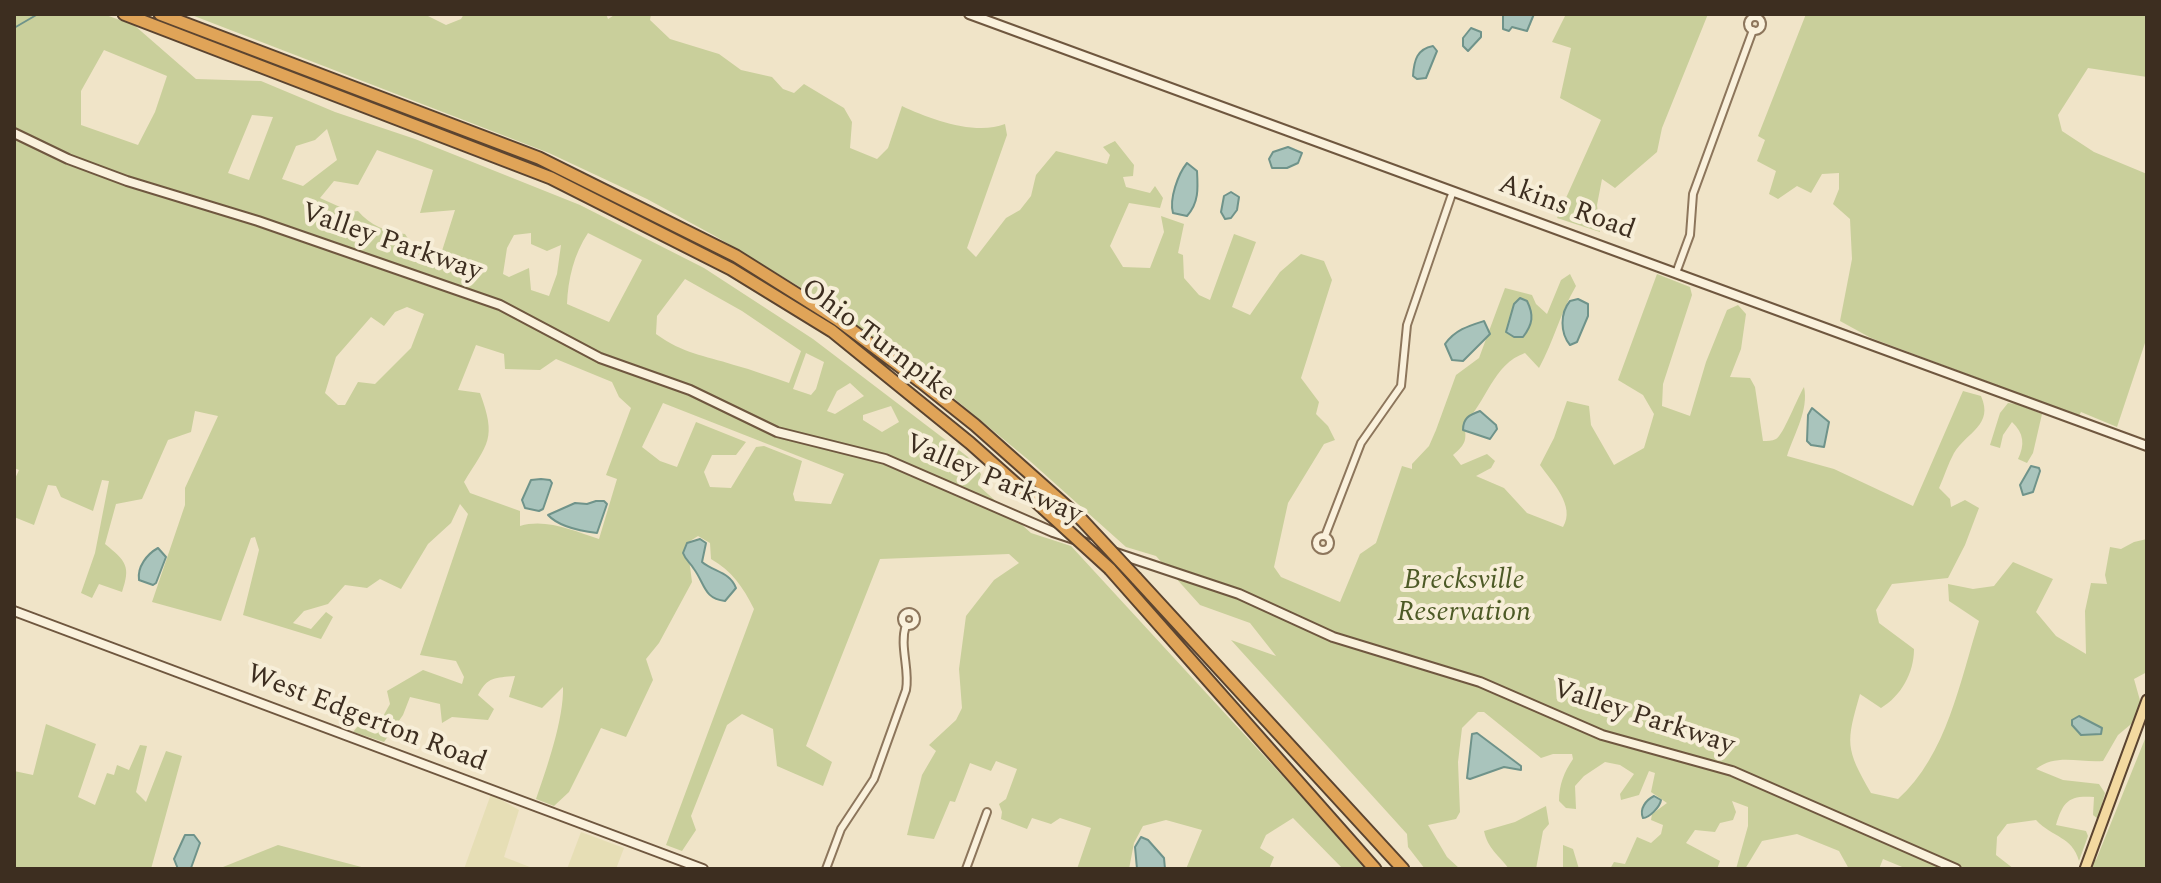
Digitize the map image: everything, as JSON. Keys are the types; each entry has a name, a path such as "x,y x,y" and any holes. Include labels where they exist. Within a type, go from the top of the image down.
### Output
{"highway":[{"name":"Ohio Turnpike","path":"124,14 551,178 731,269 832,331 970,443 1110,569 1375,869"},
{"name":"Ohio Turnpike","path":"160,14 539,158 736,256 838,320 975,425 1082,520 1403,869"}],"main road":[{"path":"2085,869 2147,700"}],"street":[{"name":"Akins Road","path":"969,14 2147,446"},
{"path":"1676,273 1690,235 1693,194 1753,30"},
{"name":"Valley Parkway","path":"14,133 68,159 127,181 258,221 500,305 600,358 690,390 777,432 885,459 1053,532 1239,594 1333,637 1451,671 1602,735 1732,771 1956,869"},
{"path":"1325,536 1361,443 1401,386 1407,325 1453,191"},
{"name":"West Edgerton Road","path":"14,611 703,869"},
{"path":"826,869 841,829 872,784 906,690 908,677 903,638 906,625"},
{"path":"966,869 987,812"}],"shaded area":[{"path":"491,794 519,810 504,857 535,869 464,869"},
{"path":"581,832 624,848 616,869 567,869"}],"green space":[{"path":"14,14 103,14 134,25 196,79 261,81 580,205 704,268 813,339 968,457 981,474 978,485 1031,533 1071,546 1365,869 1343,869 1293,818 1266,835 1260,848 1274,857 1269,869 1186,869 1202,830 1166,820 1143,826 1134,843 1129,869 1077,869 1091,828 1060,818 1051,824 1032,818 1027,829 1001,819 999,804 1006,799 1017,769 996,761 991,771 970,763 955,802 950,801 934,839 907,835 922,775 936,751 929,745 956,720 962,708 959,669 966,616 994,580 1019,563 1009,554 880,559 806,746 832,762 823,786 777,766 773,729 742,714 727,725 691,816 696,830 682,851 666,845 754,609 736,580 711,559 710,543 698,536 687,543 692,582 659,643 646,659 653,680 626,737 601,728 569,792 554,806 536,799 558,728 563,687 542,708 509,697 515,676 497,678 485,684 478,695 494,709 488,720 452,717 442,723 440,704 410,697 403,715 384,742 353,732 364,719 381,720 390,704 387,691 423,670 462,684 464,677 456,661 420,655 468,514 460,504 451,523 428,544 401,589 380,579 367,588 345,585 328,604 304,611 293,623 311,629 326,612 333,617 321,639 243,615 259,550 255,537 251,538 221,621 152,602 185,505 185,488 218,416 195,411 191,432 168,440 142,499 116,504 105,544 125,565 122,592 99,584 92,598 81,593 95,553 109,481 102,480 93,511 61,497 56,486 48,485 34,525 14,517 14,481 19,470 14,468","holes":["104,50 167,76 155,112 138,145 81,125 81,91","252,115 273,117 249,180 228,173","327,129 337,160 303,186 282,179 296,146 315,140","377,150 433,170 420,213 455,210 441,254 415,249 405,234 379,227 358,211 351,212 320,198 334,181 358,185","531,233 531,244 547,251 561,245 557,274 549,296 531,290 529,268 509,277 503,274 507,248 514,235","588,233 642,260 609,322 567,304 575,258","685,279 742,311 801,351 789,383 676,346 656,334 657,316","407,307 424,314 411,348 375,384 358,382 345,405 338,405 325,393 336,357 371,317 384,326 395,312","476,345 504,354 505,369 540,370 556,359 612,382 619,397 631,408 606,475 617,479 599,539 550,524 520,526 520,511 470,493 464,482 484,449 489,431 480,393 458,390","806,353 824,362 816,389 811,395 793,389","850,383 864,396 835,414 827,411 837,391","663,403 844,474 831,504 795,501 793,494 802,461 764,446 756,447 731,488 710,487 704,472 712,455 736,455 746,442 696,422 677,467 660,461 642,447","891,406 899,422 882,432 863,420 863,415"]},
{"name":"Brecksville Reservation","path":"189,14 424,14 446,25 461,19 464,14 606,14 608,19 616,14 651,14 650,20 670,39 719,54 741,70 772,77 783,89 794,93 804,84 844,108 852,122 850,148 877,159 888,148 902,106 939,121 967,127 1005,124 1007,135 967,248 976,257 1006,218 1020,210 1031,196 1036,175 1056,151 1107,164 1110,155 1103,147 1115,141 1134,165 1133,176 1123,177 1126,187 1150,193 1155,186 1163,198 1160,208 1129,203 1110,246 1123,267 1150,268 1164,232 1161,216 1184,224 1178,253 1183,255 1184,278 1199,295 1210,300 1234,234 1256,242 1232,307 1250,315 1280,272 1301,254 1324,261 1332,280 1301,378 1319,402 1316,414 1328,426 1335,440 1324,444 1288,503 1274,567 1281,577 1340,602 1360,554 1376,543 1402,466 1412,469 1412,464 1429,446 1456,375 1479,358 1505,288 1532,295 1536,304 1547,314 1561,280 1570,274 1576,286 1539,368 1525,353 1505,366 1464,424 1464,441 1453,455 1461,465 1487,454 1495,461 1491,468 1476,476 1504,488 1527,513 1563,527 1567,511 1565,503 1540,465 1554,438 1567,401 1589,406 1591,425 1614,465 1644,448 1654,414 1643,395 1618,380 1657,274 1690,287 1692,295 1663,384 1662,406 1690,416 1706,362 1727,310 1738,305 1746,314 1741,349 1730,377 1750,378 1755,387 1763,441 1779,436 1804,387 1803,413 1787,456 1834,469 1913,506 1963,391 1981,396 1984,406 1982,421 1954,453 1939,488 1950,499 1951,507 1965,500 1979,508 1948,578 1892,584 1876,610 1879,623 1914,649 1913,658 1909,675 1900,690 1881,708 1860,694 1850,735 1852,755 1871,793 1898,799 1929,761 1950,716 1979,621 1949,601 1948,584 1973,589 1994,586 2013,562 2053,579 2036,612 2056,636 2086,654 2085,611 2091,583 2107,584 2105,575 2110,547 2121,549 2147,539 2147,672 2134,679 2141,704 2136,720 2118,735 2103,761 2060,760 2036,769 2063,780 2099,784 2105,793 2098,819 2093,815 2094,797 2072,799 2061,811 2056,825 2086,831 2088,836 2079,861 2067,842 2036,820 2007,824 1997,837 1996,855 2014,869 1907,869 1883,859 1879,869 1849,869 1839,851 1797,834 1762,841 1745,869 1736,869 1748,826 1748,807 1732,801 1736,812 1733,820 1720,823 1715,832 1695,830 1686,843 1720,861 1717,869 1610,869 1614,862 1625,864 1637,837 1651,843 1661,834 1663,825 1651,820 1652,814 1667,803 1651,792 1655,773 1649,771 1639,795 1621,800 1620,794 1634,774 1620,765 1605,762 1575,786 1576,809 1566,808 1559,801 1559,795 1573,759 1572,754 1553,754 1541,758 1484,712 1478,712 1462,728 1458,762 1460,812 1456,819 1428,825 1447,857 1460,869 1425,869 1408,847 1407,834 1231,640 1276,656 1250,623 1200,605 1156,556 1126,547 1031,462 915,366 808,292 647,199 549,153"},
{"path":"1566,14 1708,14 1662,128 1657,152 1615,188 1602,179 1597,205 1600,232 1557,218 1601,120 1560,98 1571,48 1552,42"},
{"path":"1806,14 2147,14 2147,77 2088,68 2058,115 2062,131 2094,152 2147,174 2147,337 2117,427 2081,412 2079,416 1871,338 1840,321 1852,259 1850,219 1833,204 1839,189 1839,173 1822,174 1811,193 1797,186 1778,199 1769,194 1776,171 1757,161 1765,140 1758,136"},
{"path":"2008,403 2042,414 2033,453 2027,463 2018,459 2022,439 2012,422 2003,435 2000,448 1990,445 2000,413"},
{"path":"46,724 96,744 78,797 95,805 107,773 114,775 117,765 129,770 140,745 147,746 136,792 146,802 166,751 182,756 151,869 14,869 14,771 33,775"},
{"path":"2147,734 2147,869 2086,869 2090,858 2096,860"},
{"path":"1546,806 1549,824 1543,831 1536,869 1509,869 1491,847 1484,831 1515,822"},
{"path":"278,845 369,869 218,869"},
{"path":"1563,845 1573,849 1579,869 1563,869"}],"water":[{"path":"1503,14 1534,14 1527,31 1512,27 1509,31 1503,29"},
{"path":"1471,28 1481,32 1481,37 1468,51 1463,46 1463,38"},
{"path":"1433,46 1437,51 1426,78 1417,79 1413,76 1417,56"},
{"path":"1288,147 1302,153 1298,163 1287,168 1272,168 1269,159 1273,152"},
{"path":"1187,163 1197,171 1198,183 1196,201 1187,216 1173,213 1172,201 1180,173"},
{"path":"1231,192 1239,197 1237,210 1231,218 1225,219 1221,212 1224,196"},
{"path":"1520,298 1527,301 1531,319 1523,337 1514,337 1506,332 1514,304"},
{"path":"1578,299 1588,304 1588,316 1577,342 1570,345 1564,335 1563,317 1570,301"},
{"path":"1484,321 1490,334 1463,361 1452,360 1445,344 1449,339 1462,329"},
{"path":"1812,408 1829,422 1824,447 1811,445 1807,441 1808,415"},
{"path":"1480,411 1496,425 1497,429 1490,439 1463,430 1467,418"},
{"path":"2031,466 2040,471 2033,492 2023,495 2020,485"},
{"path":"541,479 552,483 543,509 525,508 522,500 531,480"},
{"path":"596,501 607,504 597,533 577,530 548,515 575,503"},
{"path":"700,539 706,543 702,562 726,575 736,588 725,601 709,594 685,558 683,553 687,543"},
{"path":"158,548 166,557 153,585 139,580 139,575 144,561"},
{"path":"2079,716 2102,728 2101,734 2081,735 2072,725 2072,720"},
{"path":"1477,733 1521,766 1521,770 1504,767 1467,778 1472,734"},
{"path":"1654,796 1661,800 1660,803 1643,818 1644,805"},
{"path":"185,835 194,835 200,843 191,868 178,869 174,859"},
{"path":"1141,837 1148,840 1164,858 1165,869 1137,869 1135,847"}],"waterway":[{"path":"14,28 38,14"}]}
